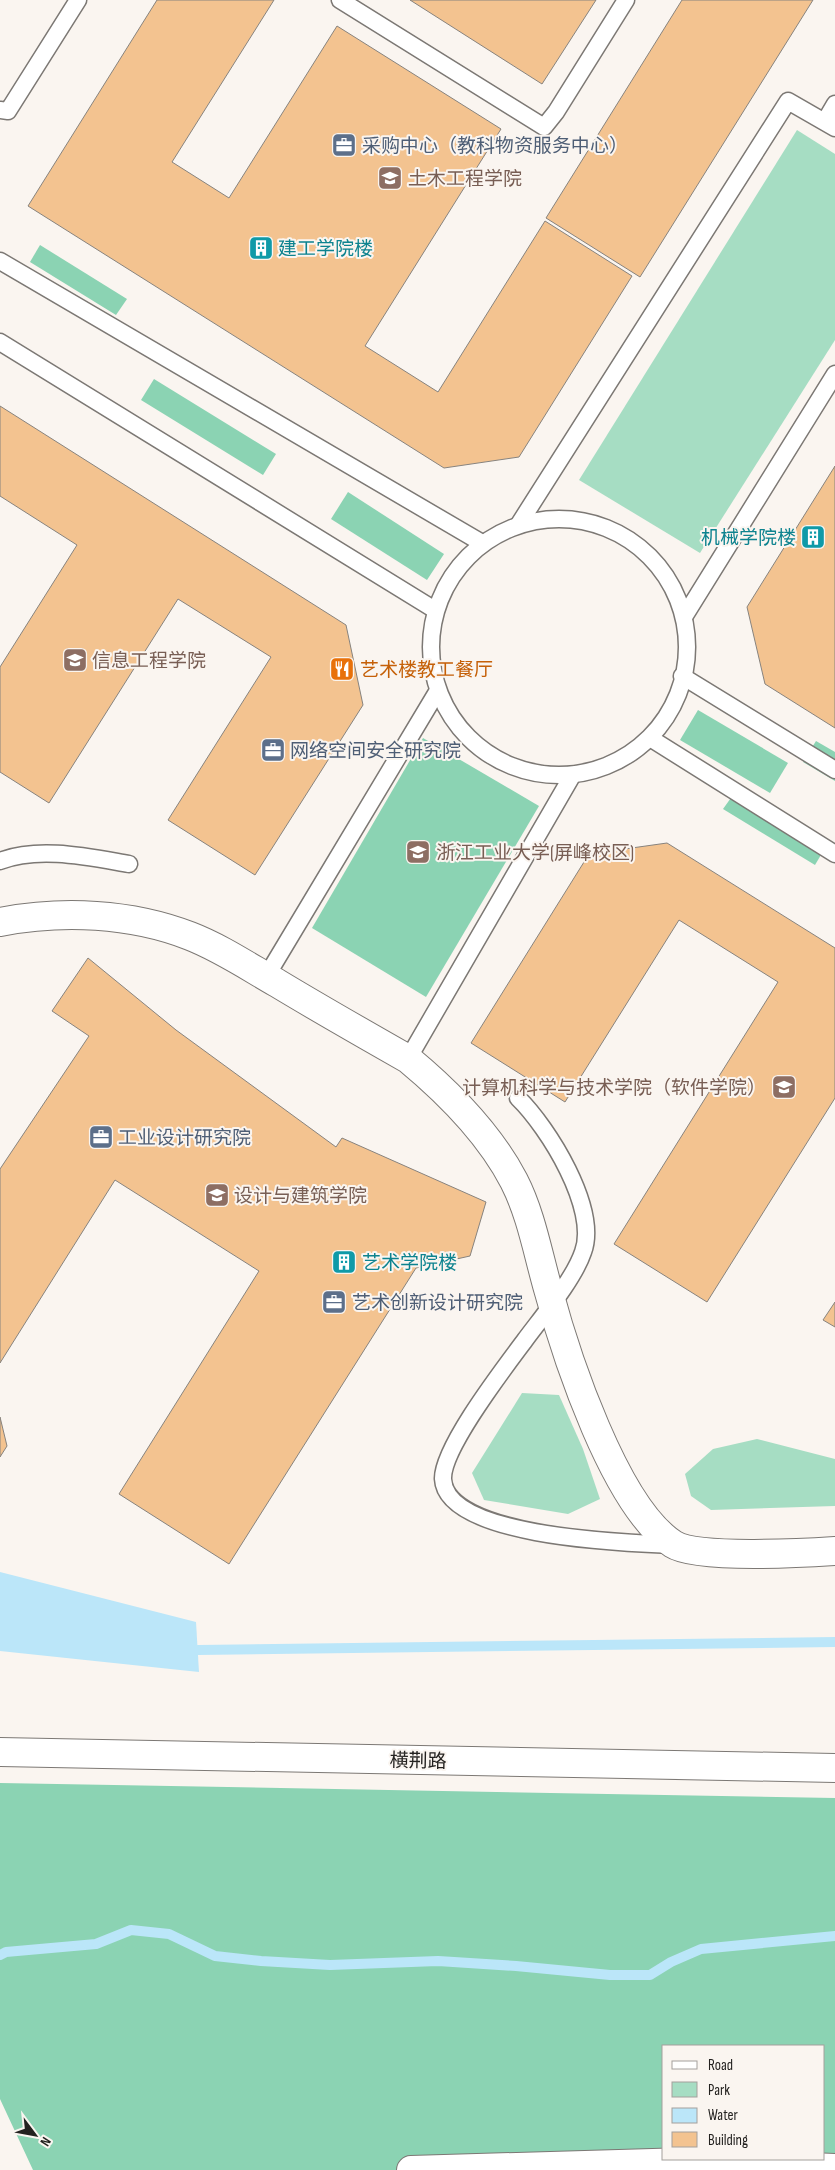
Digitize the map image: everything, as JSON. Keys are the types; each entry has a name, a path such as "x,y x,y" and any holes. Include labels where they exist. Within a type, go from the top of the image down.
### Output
{"main road":[{"path":"0,922 27,916 95,915 135,921 190,936 266,977 408,1059 434,1081 470,1118 514,1181 527,1214 552,1303 581,1389 600,1437 628,1491 650,1522 674,1545 704,1551 757,1553 835,1551"},
{"name":"横荆路","path":"0,1752 835,1768"},
{"path":"411,2170 687,2162 835,2168"}],"lane":[{"path":"0,110 8,111 78,0"},
{"path":"340,0 544,127 556,112 626,0"},
{"path":"519,524 788,101 830,124 835,104"},
{"path":"0,261 482,543"},
{"path":"0,342 435,610"},
{"path":"684,616 835,374"},
{"path":"560,518 601,524 637,544 667,576 684,616 687,660 675,702 650,738 614,764 572,776 529,773 488,756 458,728 437,692 430,652 435,610 453,573 482,543 519,524 560,518"},
{"path":"682,676 835,770"},
{"path":"266,977 437,692"},
{"path":"650,738 835,854"},
{"path":"408,1059 572,776"},
{"path":"0,861 20,854 69,855 129,864"},
{"path":"518,1098 550,1138 565,1164 578,1193 586,1229 584,1252 552,1303 471,1415 451,1454 443,1479 448,1495 463,1508 497,1524 587,1539 674,1545"}],"green space":[{"path":"797,130 835,154 835,340 700,553 579,480"},
{"path":"40,245 127,299 116,315 30,262"},
{"path":"154,379 276,454 263,475 141,400"},
{"path":"348,492 444,554 427,580 331,519"},
{"path":"698,710 788,763 770,793 680,740"},
{"path":"423,738 539,806 426,997 312,928"},
{"path":"816,741 835,752 835,781 803,762"},
{"path":"738,788 828,843 815,865 723,809"},
{"path":"522,1393 559,1395 583,1449 600,1499 568,1514 484,1500 472,1473"},
{"path":"757,1439 835,1459 835,1506 711,1510 691,1496 685,1474 713,1449"},
{"path":"0,1783 835,1798 835,2170 33,2170 0,2099"}],"water":[{"path":"0,1572 196,1622 199,1672 0,1651"}],"building":[{"name":"建工学院楼","path":"157,0 274,0 172,162 229,198 337,26 501,129 365,346 438,392 545,221 632,276 519,457 444,468 28,206"},
{"path":"410,0 596,0 542,84"},
{"path":"682,0 813,0 640,277 546,218"},
{"path":"0,406 346,625 363,705 255,875 168,820 271,657 178,599 49,803 0,772 0,667 77,545 0,496"},
{"name":"机械学院楼","path":"835,466 835,728 765,684 747,607"},
{"path":"667,843 835,948 835,1098 707,1302 614,1244 778,982 679,920 565,1102 471,1043 589,854"},
{"name":"艺术学院楼","path":"88,958 176,1030 336,1147 342,1138 486,1202 470,1256 416,1268 229,1564 119,1494 259,1271 115,1180 0,1363 0,1169 89,1036 52,1011"},
{"path":"835,1302 835,1327 823,1320"},
{"path":"0,1417 7,1446 0,1457"}],"waterway":[{"path":"198,1650 835,1642"},
{"path":"0,1955 6,1952 96,1944 131,1930 169,1934 215,1956 261,1961 330,1965 438,1961 610,1975 650,1975 671,1962 701,1949 835,1936"}],"place":[{"name":"采购中心（教科物资服务中心）","path":"344,145"},
{"name":"土木工程学院","path":"390,178"},
{"name":"建工学院楼","path":"261,248"},
{"name":"机械学院楼","path":"813,537"},
{"name":"信息工程学院","path":"75,660"},
{"name":"艺术楼教工餐厅","path":"342,669"},
{"name":"网络空间安全研究院","path":"273,750"},
{"name":"浙江工业大学(屏峰校区)","path":"418,852"},
{"name":"计算机科学与技术学院（软件学院）","path":"784,1087"},
{"name":"工业设计研究院","path":"101,1137"},
{"name":"设计与建筑学院","path":"217,1195"},
{"name":"艺术学院楼","path":"344,1262"},
{"name":"艺术创新设计研究院","path":"334,1302"}]}
